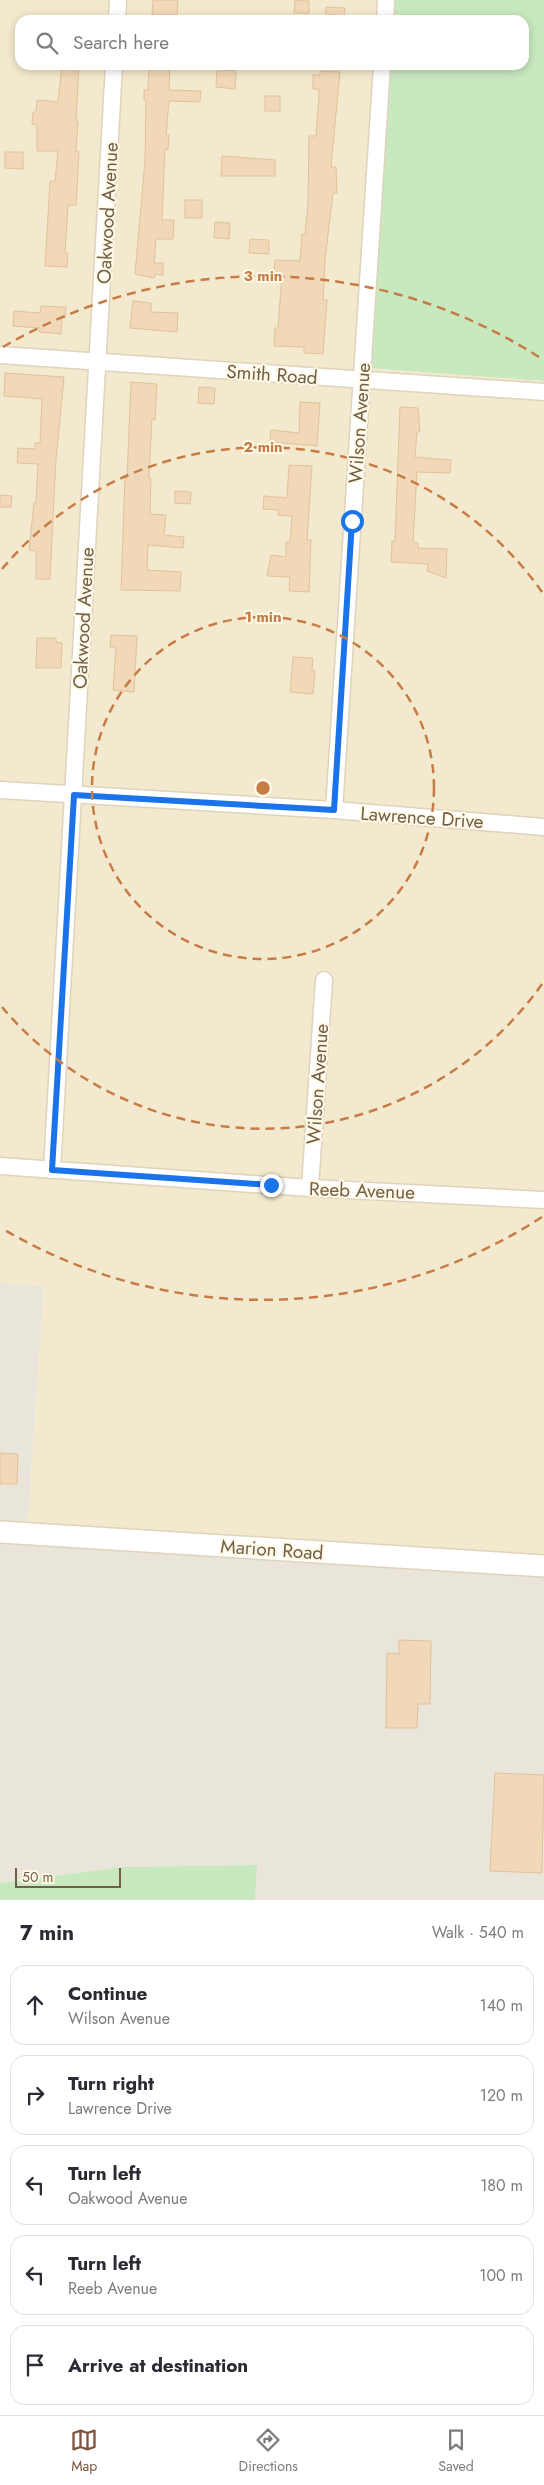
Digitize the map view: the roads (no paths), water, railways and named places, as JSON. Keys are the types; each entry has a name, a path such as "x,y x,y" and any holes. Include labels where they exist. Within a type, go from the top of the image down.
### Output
{"street":[{"path":"117,15 118,0"},
{"path":"385,15 386,0"},
{"name":"Oakwood Avenue","path":"52,1170 99,361 114,70"},
{"name":"Wilson Avenue","path":"334,810 382,70"},
{"name":"Smith Road","path":"0,355 544,392"},
{"name":"Lawrence Drive","path":"0,790 334,810 544,826"},
{"name":"Wilson Avenue","path":"310,1188 324,980"},
{"name":"Reeb Avenue","path":"0,1166 310,1188 544,1200"},
{"name":"Marion Road","path":"0,1532 544,1566"}]}
